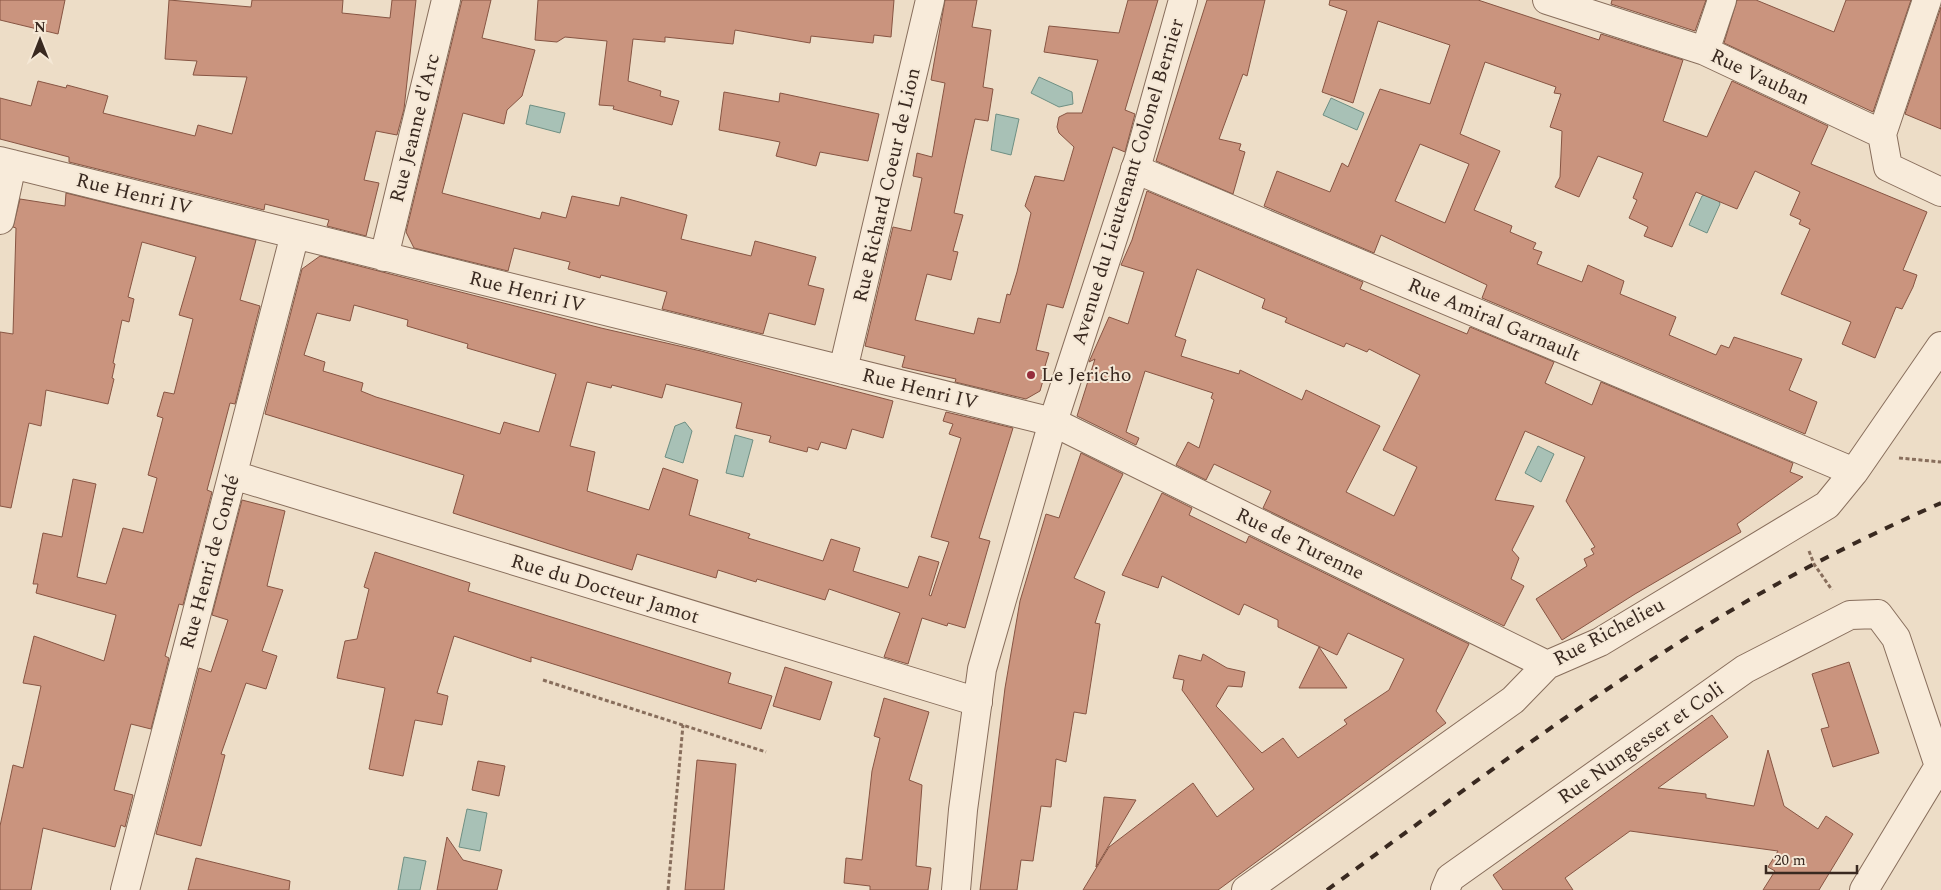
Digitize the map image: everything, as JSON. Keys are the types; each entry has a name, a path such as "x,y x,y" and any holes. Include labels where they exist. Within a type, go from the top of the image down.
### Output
{"street":[{"name":"Rue Jeanne d'Arc","path":"384,257 446,0"},
{"name":"Rue Richard Coeur de Lion","path":"843,370 930,0"},
{"name":"Avenue du Lieutenant Colonel Bernier","path":"956,890 963,810 982,669 1054,422 1135,169 1183,0"},
{"name":"Rue Vauban","path":"1547,0 1705,51 1882,134"},
{"path":"1705,51 1722,0"},
{"path":"1928,0 1882,134 1888,167 1941,192"},
{"name":"Rue Henri IV","path":"6,163 1054,422"},
{"path":"0,220 6,163"},
{"name":"Rue Amiral Garnault","path":"1135,169 1854,472"},
{"name":"Rue Henri de Condé","path":"124,890 295,234"},
{"name":"Rue Richelieu","path":"1246,890 1513,700 1547,665 1600,642 1827,505 1854,472 1941,346"},
{"name":"Rue de Turenne","path":"1054,422 1547,665"},
{"name":"Rue du Docteur Jamot","path":"233,475 978,702"},
{"path":"1850,615 1878,614 1896,638 1939,766 1864,890"},
{"name":"Rue Nungesser et Coli","path":"1445,890 1450,878 1745,669 1850,615"}],"path":[{"path":"1816,546 1809,550 1814,564 1850,615"},
{"path":"543,680 766,752"},
{"path":"668,890 683,725"}],"shaded area":[{"path":"1039,77 1072,92 1073,104 1059,107 1031,93"},
{"path":"1331,98 1364,113 1357,130 1323,115"},
{"path":"530,105 565,113 560,133 526,124"},
{"path":"996,114 1019,119 1011,155 991,150"},
{"path":"1710,193 1717,196 1720,204 1707,233 1689,225 1702,196"},
{"path":"685,422 692,431 683,463 665,457 675,426"},
{"path":"735,435 753,440 743,477 726,473"},
{"path":"1538,446 1554,454 1541,482 1525,473"},
{"path":"467,809 487,813 480,851 459,847"},
{"path":"404,857 426,861 420,890 398,890"}],"building":[{"path":"0,0 65,0 58,34 0,20"},
{"path":"169,0 251,7 252,0 343,0 342,13 390,18 392,0 416,0 404,109 397,135 376,131 364,180 379,183 366,236 327,226 329,220 265,204 264,210 69,162 69,157 0,139 0,98 31,106 38,81 66,88 67,85 108,96 103,113 195,136 198,125 232,134 247,77 193,75 197,61 165,59"},
{"path":"462,0 491,0 482,38 535,50 522,96 507,110 504,124 463,113 442,193 540,219 542,212 566,218 572,196 619,206 621,197 687,215 681,239 751,256 755,241 816,257 808,285 824,289 815,325 769,313 763,334 662,309 667,292 601,275 600,278 568,269 570,262 514,248 508,271 414,248 406,232"},
{"path":"538,0 894,0 891,37 874,35 873,43 811,36 810,43 735,30 733,44 665,37 665,42 633,39 628,81 661,91 660,96 679,101 672,125 613,109 614,106 599,105 607,41 565,37 557,42 535,40"},
{"path":"945,0 977,0 972,27 991,30 983,87 993,89 988,121 975,119 954,213 963,215 953,251 958,252 951,280 927,274 915,320 974,334 978,318 1000,323 1007,294 1010,295 1017,272 1031,213 1025,206 1035,176 1064,181 1074,147 1059,133 1057,127 1059,117 1067,113 1082,113 1098,60 1044,52 1049,26 1119,33 1128,0 1158,0 1125,110 1135,114 1125,152 1113,147 1063,308 1047,304 1036,350 1049,353 1042,376 1044,377 1040,391 1026,399 955,382 956,379 902,367 905,356 865,346 893,227 911,231 922,178 913,176 917,153 932,157 945,83 931,80"},
{"path":"1207,0 1265,0 1247,76 1243,74 1219,139 1241,144 1239,150 1245,152 1233,194 1156,161"},
{"path":"1330,0 1478,0 1599,40 1601,34 1683,60 1663,121 1707,137 1732,81 1828,126 1811,164 1927,212 1903,270 1917,275 1913,287 1902,309 1896,307 1875,358 1842,344 1851,322 1781,294 1810,229 1799,224 1801,220 1790,215 1800,192 1755,171 1737,209 1696,192 1672,247 1644,236 1648,227 1629,218 1637,200 1633,198 1643,173 1598,156 1579,197 1555,187 1560,177 1562,131 1550,127 1561,94 1554,93 1556,87 1485,62 1460,134 1500,151 1474,210 1512,226 1510,232 1536,243 1533,249 1542,252 1537,264 1582,282 1588,265 1624,281 1620,294 1676,317 1669,335 1716,355 1721,345 1729,348 1734,337 1802,359 1789,390 1817,402 1805,434 1482,298 1487,285 1381,235 1374,253 1264,206 1277,171 1330,192 1342,163 1348,167 1380,89 1430,104 1450,45 1378,21 1353,103 1322,92 1347,11 1329,5","holes":["1420,144 1469,164 1445,223 1395,201"]},
{"path":"1612,0 1706,0 1695,31 1611,4"},
{"path":"1737,0 1756,0 1834,32 1846,0 1911,0 1873,112 1724,43"},
{"path":"1941,7 1941,129 1905,114"},
{"path":"724,92 779,102 780,93 879,114 868,161 820,152 816,166 776,156 780,142 719,130"},
{"path":"1147,191 1363,282 1360,289 1431,319 1467,334 1470,327 1554,362 1545,383 1592,405 1601,382 1793,463 1790,472 1803,477 1737,524 1741,532 1635,594 1562,640 1536,599 1587,566 1584,559 1594,554 1591,549 1595,547 1566,501 1585,457 1525,431 1495,500 1534,506 1512,550 1519,558 1511,579 1524,586 1504,626 1263,508 1271,491 1214,464 1206,480 1176,465 1188,442 1199,448 1214,400 1211,398 1213,393 1145,371 1126,432 1139,438 1136,445 1077,416 1095,359 1089,362 1109,317 1128,324 1144,272 1121,265 1132,240","holes":["1197,269 1265,299 1262,308 1287,318 1285,322 1344,347 1346,343 1367,352 1369,349 1420,375 1383,450 1417,467 1394,516 1346,492 1380,426 1306,390 1302,400 1240,370 1239,374 1181,356 1186,340 1175,336"]},
{"path":"66,193 256,240 240,300 260,306 235,404 230,403 207,490 212,492 183,605 179,604 165,656 169,658 151,729 131,724 114,790 133,795 125,827 121,825 115,847 43,828 31,890 0,890 0,826 13,765 23,768 41,686 23,683 34,636 104,661 116,615 36,593 38,584 33,584 43,533 62,537 73,479 96,484 77,577 106,584 123,528 143,533 157,478 148,475 163,418 157,416 164,392 174,394 193,319 179,315 196,257 142,242 128,297 134,299 129,322 122,320 113,363 115,364 112,378 114,379 108,404 46,390 41,426 29,423 11,508 0,506 0,332 13,334 16,228 13,227 20,199 65,206"},
{"path":"320,256 893,401 883,438 852,429 846,449 821,442 818,450 808,447 807,452 769,442 771,436 736,428 742,403 666,384 662,398 612,385 611,388 587,382 570,446 595,452 587,491 649,510 663,468 698,480 689,515 750,534 748,538 823,561 831,539 860,548 853,571 908,588 919,556 939,562 929,595 931,596 949,542 931,537 961,438 949,434 953,424 943,421 946,412 1013,428 979,538 990,541 965,628 948,623 947,626 922,618 908,664 884,657 900,613 829,589 825,600 757,579 756,582 718,570 716,578 637,554 632,570 568,550 453,513 464,475 265,414 302,269","holes":["354,305 408,320 407,326 468,344 467,348 556,374 539,432 504,422 500,434 376,397 361,391 363,383 323,371 325,362 304,355 317,313 350,321"]},
{"path":"1081,453 1123,474 1074,578 1105,592 1095,623 1100,624 1086,714 1074,712 1066,762 1056,759 1051,807 1041,806 1033,861 1021,860 1017,890 980,890 1005,688 1020,601 1046,514 1059,518"},
{"path":"1162,493 1192,508 1189,515 1246,543 1249,536 1469,644 1436,711 1446,723 1218,890 1083,890 1109,847 1193,783 1217,817 1254,789 1182,690 1184,680 1173,678 1179,655 1201,661 1203,654 1227,668 1245,672 1242,687 1228,686 1216,706 1262,753 1283,738 1298,758 1347,724 1344,720 1389,690 1404,659 1348,633 1337,655 1278,627 1278,620 1244,604 1239,615 1162,576 1158,588 1122,575"},
{"path":"242,500 285,511 267,586 283,590 262,651 277,656 266,689 246,683 221,754 225,755 201,846 156,834 199,668 211,672 228,620 212,615"},
{"path":"375,552 470,583 468,591 731,673 728,683 772,696 761,729 531,657 531,662 454,636 437,693 448,696 442,725 415,720 403,776 369,769 385,688 337,678 345,641 357,639 369,589 364,587"},
{"path":"1319,647 1347,688 1299,688"},
{"path":"1849,662 1879,753 1833,767 1821,729 1829,727 1812,674"},
{"path":"785,667 832,682 820,720 773,706"},
{"path":"884,698 929,712 909,780 922,785 916,866 931,868 928,890 870,890 870,886 844,883 846,858 862,860 872,771 880,738 874,736"},
{"path":"1712,715 1728,737 1658,788 1706,794 1706,798 1754,806 1768,750 1784,806 1818,829 1826,816 1853,834 1819,890 1763,890 1775,871 1768,867 1778,851 1630,831 1565,878 1573,890 1503,890 1493,875"},
{"path":"697,760 736,764 724,890 685,890"},
{"path":"478,761 505,766 499,796 472,790"},
{"path":"1104,797 1136,800 1096,867 1102,813"},
{"path":"447,837 463,860 502,870 497,890 437,890"},
{"path":"196,858 290,881 289,890 188,890"}],"railway":[{"path":"1327,890 1519,750 1666,650 1799,572 1855,543 1941,503"}],"place":[{"name":"Le Jericho","path":"1031,375"}]}
